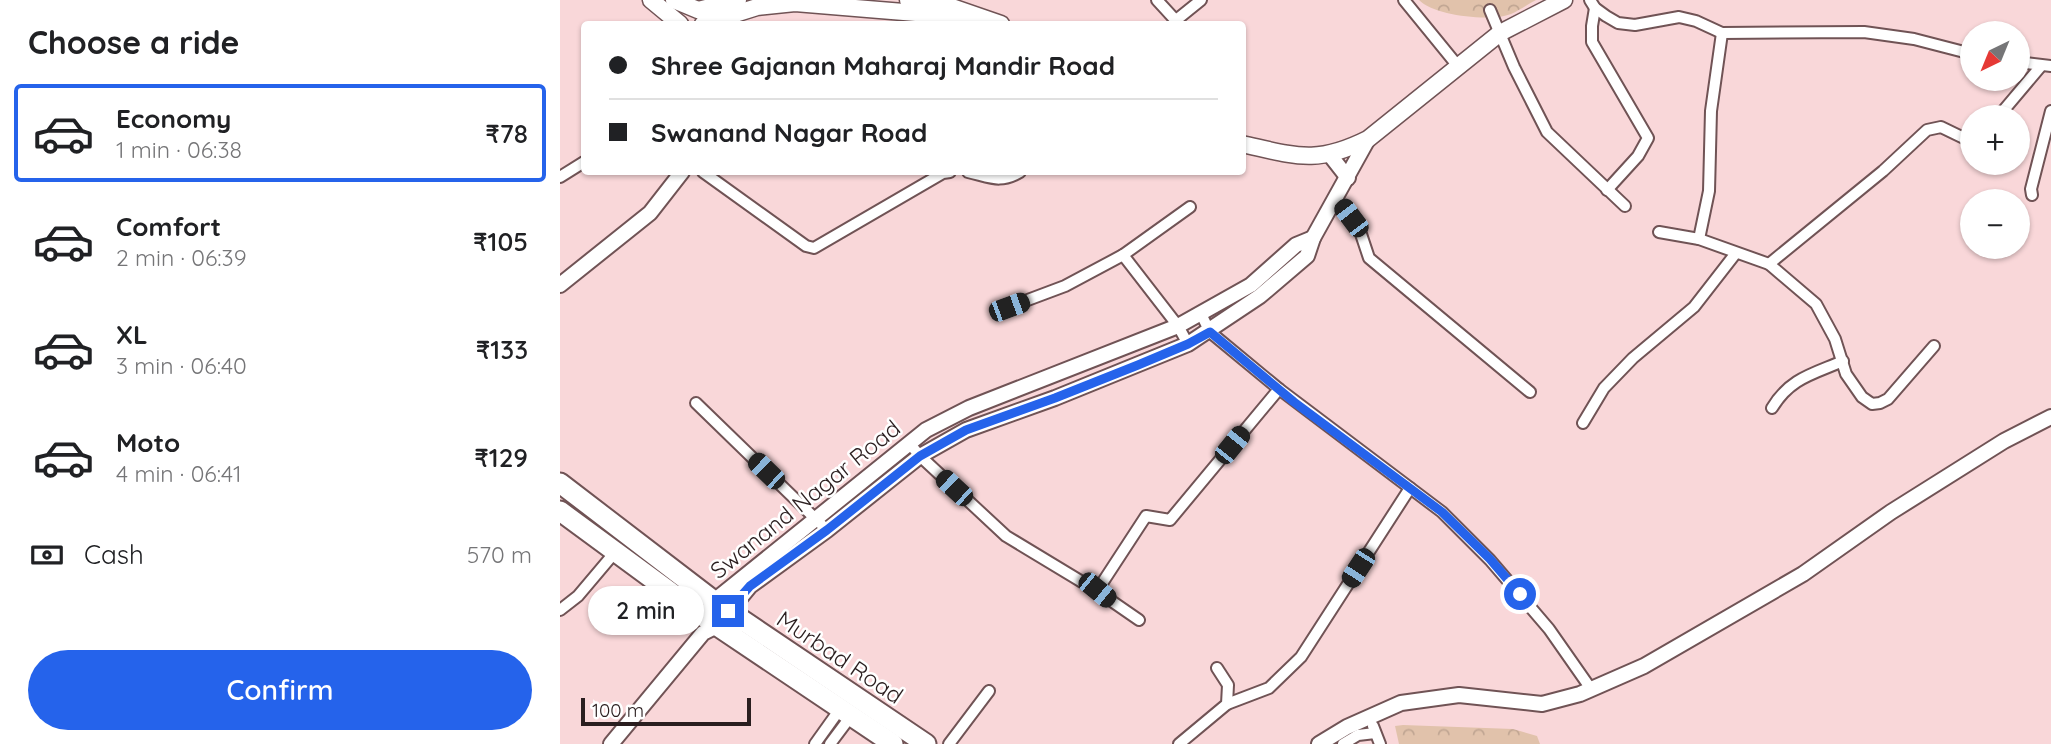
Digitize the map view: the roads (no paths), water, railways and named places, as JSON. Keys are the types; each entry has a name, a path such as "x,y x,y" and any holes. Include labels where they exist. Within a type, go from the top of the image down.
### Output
{"highway":[{"name":"Murbad Road","path":"560,483 713,618 926,744"},
{"path":"560,511 893,744"}],"main road":[{"path":"651,0 671,4 697,17 738,0"},
{"name":"Swanand Nagar Road","path":"1368,139 1500,33 1564,0"},
{"path":"713,21 772,2 864,4 911,12 942,6 990,21"},
{"path":"671,4 679,21"},
{"path":"942,6 974,21"},
{"path":"1246,136 1324,155"},
{"path":"1246,145 1308,157 1324,155 1368,139"}],"street":[{"path":"1157,0 1176,21"},
{"path":"1178,21 1201,0"},
{"path":"1404,0 1457,65"},
{"path":"1593,4 1592,42 1648,138 1638,156 1607,190"},
{"path":"1593,4 1618,23 1635,25 1679,18 1696,21 1721,33 1864,32 1914,39 1960,51"},
{"path":"1490,10 1546,132 1625,206"},
{"path":"1699,239 1709,191 1711,111 1721,33"},
{"path":"2009,105 2046,66"},
{"path":"2032,195 2031,189 2051,111"},
{"path":"1769,264 1883,171 1927,130 1941,127 1960,136"},
{"name":"Swanand Nagar Road","path":"713,618 750,586 827,530 857,496 926,430 958,414 1178,327 1201,314 1256,291 1289,271 1307,256 1313,238 1368,139"},
{"path":"1324,155 1348,178"},
{"path":"560,177 581,164"},
{"path":"560,285 650,213 680,175"},
{"path":"708,175 806,246 814,248 939,175"},
{"path":"979,175 998,180 1014,175"},
{"path":"1336,198 1360,231 1369,258 1530,392"},
{"path":"1009,307 1065,286 1123,254 1189,207"},
{"path":"1658,232 1699,239 1769,264 1816,303 1835,339 1846,374 1862,397 1872,404 1888,399 1934,346"},
{"name":"Swanand Nagar Road","path":"713,618 816,519 966,430 1055,398 1188,344 1210,332 1256,291 1279,259 1296,245 1313,238"},
{"path":"1583,423 1604,388 1633,358 1694,307 1736,253"},
{"path":"1123,254 1188,344"},
{"path":"1279,259 1289,271"},
{"path":"1201,314 1210,332 1279,389 1442,512 1490,559 1549,629 1591,689"},
{"path":"1772,408 1785,389 1795,382 1843,361"},
{"path":"1097,590 1146,516 1170,520 1279,389"},
{"path":"696,403 827,530"},
{"path":"958,414 966,430"},
{"path":"1319,744 1401,703 1459,695 1542,704 1591,689 1644,666 1803,574 1891,512 2004,441 2051,417"},
{"path":"909,444 1006,536 1097,590 1139,620"},
{"path":"1179,744 1227,704 1269,688 1301,657 1410,488"},
{"path":"560,610 578,596 616,551"},
{"path":"611,744 713,618"},
{"path":"1217,668 1228,685 1227,704"},
{"path":"949,744 989,691"},
{"path":"815,744 845,712"},
{"path":"830,744 845,712"},
{"path":"1343,744 1359,735 1378,738 1371,716"}]}
